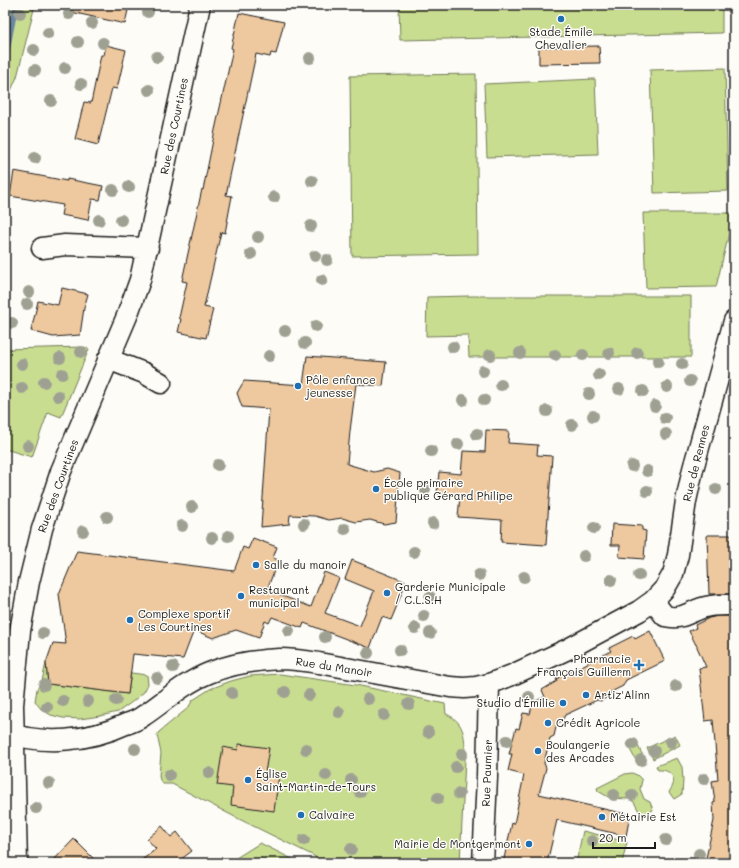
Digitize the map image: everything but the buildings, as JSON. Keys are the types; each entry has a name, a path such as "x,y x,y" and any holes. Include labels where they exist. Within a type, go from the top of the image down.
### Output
{"street":[{"name":"Rue des Courtines","path":"17,863 9,733 9,705 29,582 42,529 61,472 140,280 200,5"},
{"path":"42,248 65,245 148,248"},
{"name":"Rue de Rennes","path":"653,601 665,588 673,574 678,555 686,501 693,469 734,321"},
{"path":"108,359 144,373 161,383"},
{"path":"653,601 665,616 672,618 679,618 702,608 711,606 734,605"},
{"name":"Rue du Manoir","path":"9,733 32,739 52,740 93,736 141,718 192,681 209,673 226,667 260,661 281,659 319,663 450,687 476,687 489,684 512,675 568,649 639,611 653,601"},
{"name":"Rue Paumier","path":"483,863 488,770 489,684"}],"green space":[{"path":"5,5 35,5 17,77 5,104"},
{"name":"Stade Émile Chevalier","path":"399,5 722,5 722,33 400,40"},
{"path":"725,68 728,191 654,193 650,70"},
{"path":"476,74 478,254 352,256 350,76"},
{"path":"595,79 598,154 487,157 484,84"},
{"path":"643,213 734,213 716,287 646,288"},
{"path":"691,296 691,357 469,357 468,335 426,336 427,297"},
{"path":"84,347 89,349 61,417 48,412 32,457 5,449 5,349"},
{"path":"46,663 48,684 128,694 131,673 147,675 148,684 144,692 118,712 80,719 63,718 51,715 41,709 35,701 37,689 42,681"},
{"path":"280,674 356,685 445,704 446,714 453,717 461,727 465,745 460,863 325,863 172,784 163,784 159,776 161,753 157,735 188,708 193,700 210,689 231,681 250,676"},
{"path":"675,735 680,745 653,759 647,748"},
{"path":"635,740 646,762 639,766 627,744"},
{"path":"677,758 682,767 682,794 674,799 669,792 673,784 672,776 667,771 658,770 656,766"},
{"path":"632,773 637,775 642,780 640,789 644,799 650,802 653,810 641,815 634,802 629,799 610,798 598,791 597,788 625,774"},
{"path":"583,831 627,842 622,863 576,863"},
{"path":"260,843 300,863 228,863"}],"waterway":[{"path":"5,59 17,5"}],"place":[{"name":"Stade Émile Chevalier","path":"561,19"},
{"name":"Pôle enfance jeunesse","path":"298,386"},
{"name":"École primaire publique Gérard Philipe","path":"376,489"},
{"name":"Salle du manoir","path":"256,565"},
{"name":"Garderie Municipale / C.L.S.H","path":"387,593"},
{"name":"Restaurant municipal","path":"241,596"},
{"name":"Complexe sportif Les Courtines","path":"130,620"},
{"name":"Pharmacie François Guillerm","path":"639,665"},
{"name":"Artiz'Alinn","path":"586,695"},
{"name":"Studio d'Émilie","path":"563,703"},
{"name":"Crédit Agricole","path":"548,723"},
{"name":"Boulangerie des Arcades","path":"538,751"},
{"name":"Église Saint-Martin-de-Tours","path":"248,780"},
{"name":"Calvaire","path":"301,815"},
{"name":"Métairie Est","path":"602,817"},
{"name":"Mairie de Montgermont","path":"529,844"}]}
